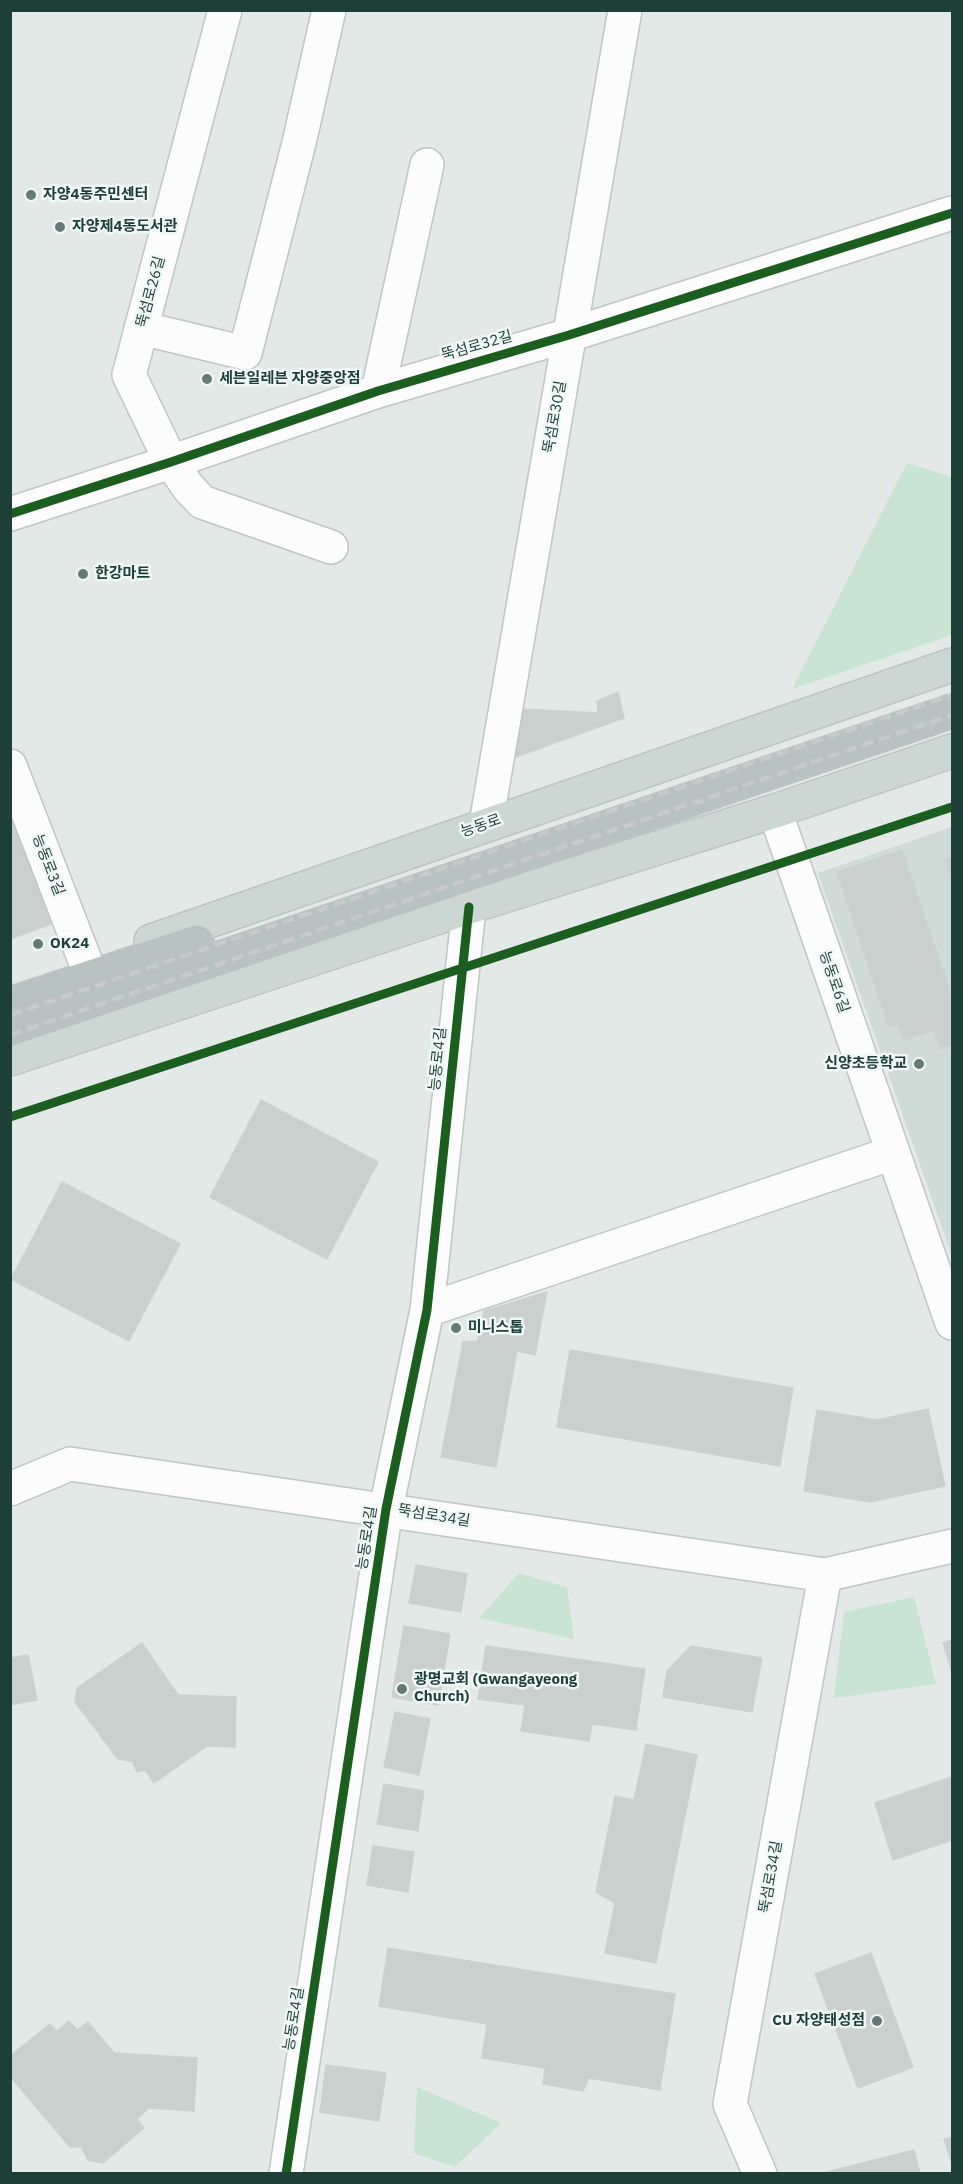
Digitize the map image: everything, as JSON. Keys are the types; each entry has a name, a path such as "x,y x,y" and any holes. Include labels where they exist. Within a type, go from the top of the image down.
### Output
{"highway":[{"path":"10,1004 952,688"},
{"path":"10,1029 952,711"}],"main road":[{"name":"능동로","path":"10,990 952,665"},
{"path":"10,1059 469,907 775,811 952,751"}],"street":[{"name":"뚝섬로26길","path":"225,10 129,375 171,462 188,487 202,502 331,547"},
{"path":"141,328 245,353 299,143 329,10"},
{"name":"뚝섬로30길","path":"486,824 625,10"},
{"path":"378,391 427,165"},
{"name":"뚝섬로32길","path":"10,513 171,462 378,391 569,335 952,213"},
{"name":"능동로3길","path":"10,766 86,963"},
{"name":"능동로6길","path":"775,811 952,1323"},
{"name":"능동로4길","path":"286,2174 386,1509 427,1310 469,907"},
{"path":"427,1310 893,1153"},
{"name":"뚝섬로34길","path":"10,1489 70,1464 825,1575 952,1546"},
{"name":"뚝섬로34길","path":"760,2174 730,2104 825,1575"}],"shaded area":[{"name":"신양초등학교","path":"952,827 952,1256 818,873"}],"green space":[{"path":"907,463 952,477 952,635 792,689"},
{"path":"519,1573 567,1587 574,1639 479,1618"},
{"path":"914,1597 936,1684 834,1698 844,1612"},
{"path":"417,2087 501,2123 455,2167 414,2153"}],"building":[{"path":"618,692 624,718 513,758 522,709 598,713 597,701"},
{"path":"10,813 51,924 10,939"},
{"path":"902,850 952,998 952,1044 940,1049 934,1030 904,1040 898,1024 889,1027 837,872"},
{"path":"952,857 952,881 945,859"},
{"path":"261,1100 378,1162 327,1259 210,1197"},
{"path":"62,1182 180,1244 129,1341 11,1279"},
{"path":"547,1292 535,1355 517,1351 496,1467 441,1457 463,1342 478,1341 484,1311"},
{"path":"570,1350 793,1388 780,1466 557,1427"},
{"path":"928,1409 945,1486 870,1502 804,1491 817,1410 877,1420"},
{"path":"416,1565 467,1574 461,1612 409,1603"},
{"path":"404,1626 450,1634 438,1705 392,1697"},
{"path":"952,1640 952,1672 943,1643"},
{"path":"142,1643 178,1695 236,1697 235,1747 207,1746 154,1783 145,1770 137,1772 132,1761 118,1759 75,1702 77,1688"},
{"path":"486,1646 645,1669 636,1730 592,1724 589,1741 521,1731 525,1705 478,1699"},
{"path":"691,1646 762,1658 752,1712 663,1697 667,1671"},
{"path":"28,1655 37,1700 10,1705 10,1658"},
{"path":"395,1712 430,1719 419,1775 384,1767"},
{"path":"646,1744 697,1755 656,1963 605,1953 615,1903 596,1892 615,1796 634,1800"},
{"path":"952,1777 952,1840 893,1860 875,1803"},
{"path":"384,1784 424,1791 418,1831 377,1824"},
{"path":"373,1846 414,1852 408,1892 367,1885"},
{"path":"388,1948 675,1994 660,2090 589,2078 583,2091 543,2084 545,2068 482,2058 487,2024 379,2006"},
{"path":"871,1953 913,2067 858,2088 815,1974"},
{"path":"69,2021 77,2030 88,2022 114,2053 197,2058 194,2111 149,2108 137,2119 144,2128 103,2163 88,2160 81,2147 70,2147 10,2076 10,2056 50,2024 57,2031"},
{"path":"326,2065 386,2073 379,2121 320,2112"},
{"path":"952,2137 952,2164 944,2139"},
{"path":"914,2150 920,2174 823,2174 823,2173"}],"railway":[{"path":"10,1015 952,695"},
{"path":"10,1035 952,715"}],"cycle path":[{"path":"10,514 378,391 569,335 952,213"},
{"path":"10,1117 952,807"},
{"path":"286,2174 386,1509 427,1310 469,907"}],"place":[{"name":"자양4동주민센터","path":"31,195"},
{"name":"자양제4동도서관","path":"60,227"},
{"name":"세븐일레븐 자양중앙점","path":"207,379"},
{"name":"한강마트","path":"83,574"},
{"name":"OK24","path":"38,944"},
{"name":"신양초등학교","path":"919,1064"},
{"name":"미니스톱","path":"456,1328"},
{"name":"광명교회 (Gwangayeong Church)","path":"402,1689"},
{"name":"CU 자양태성점","path":"877,2021"}]}
